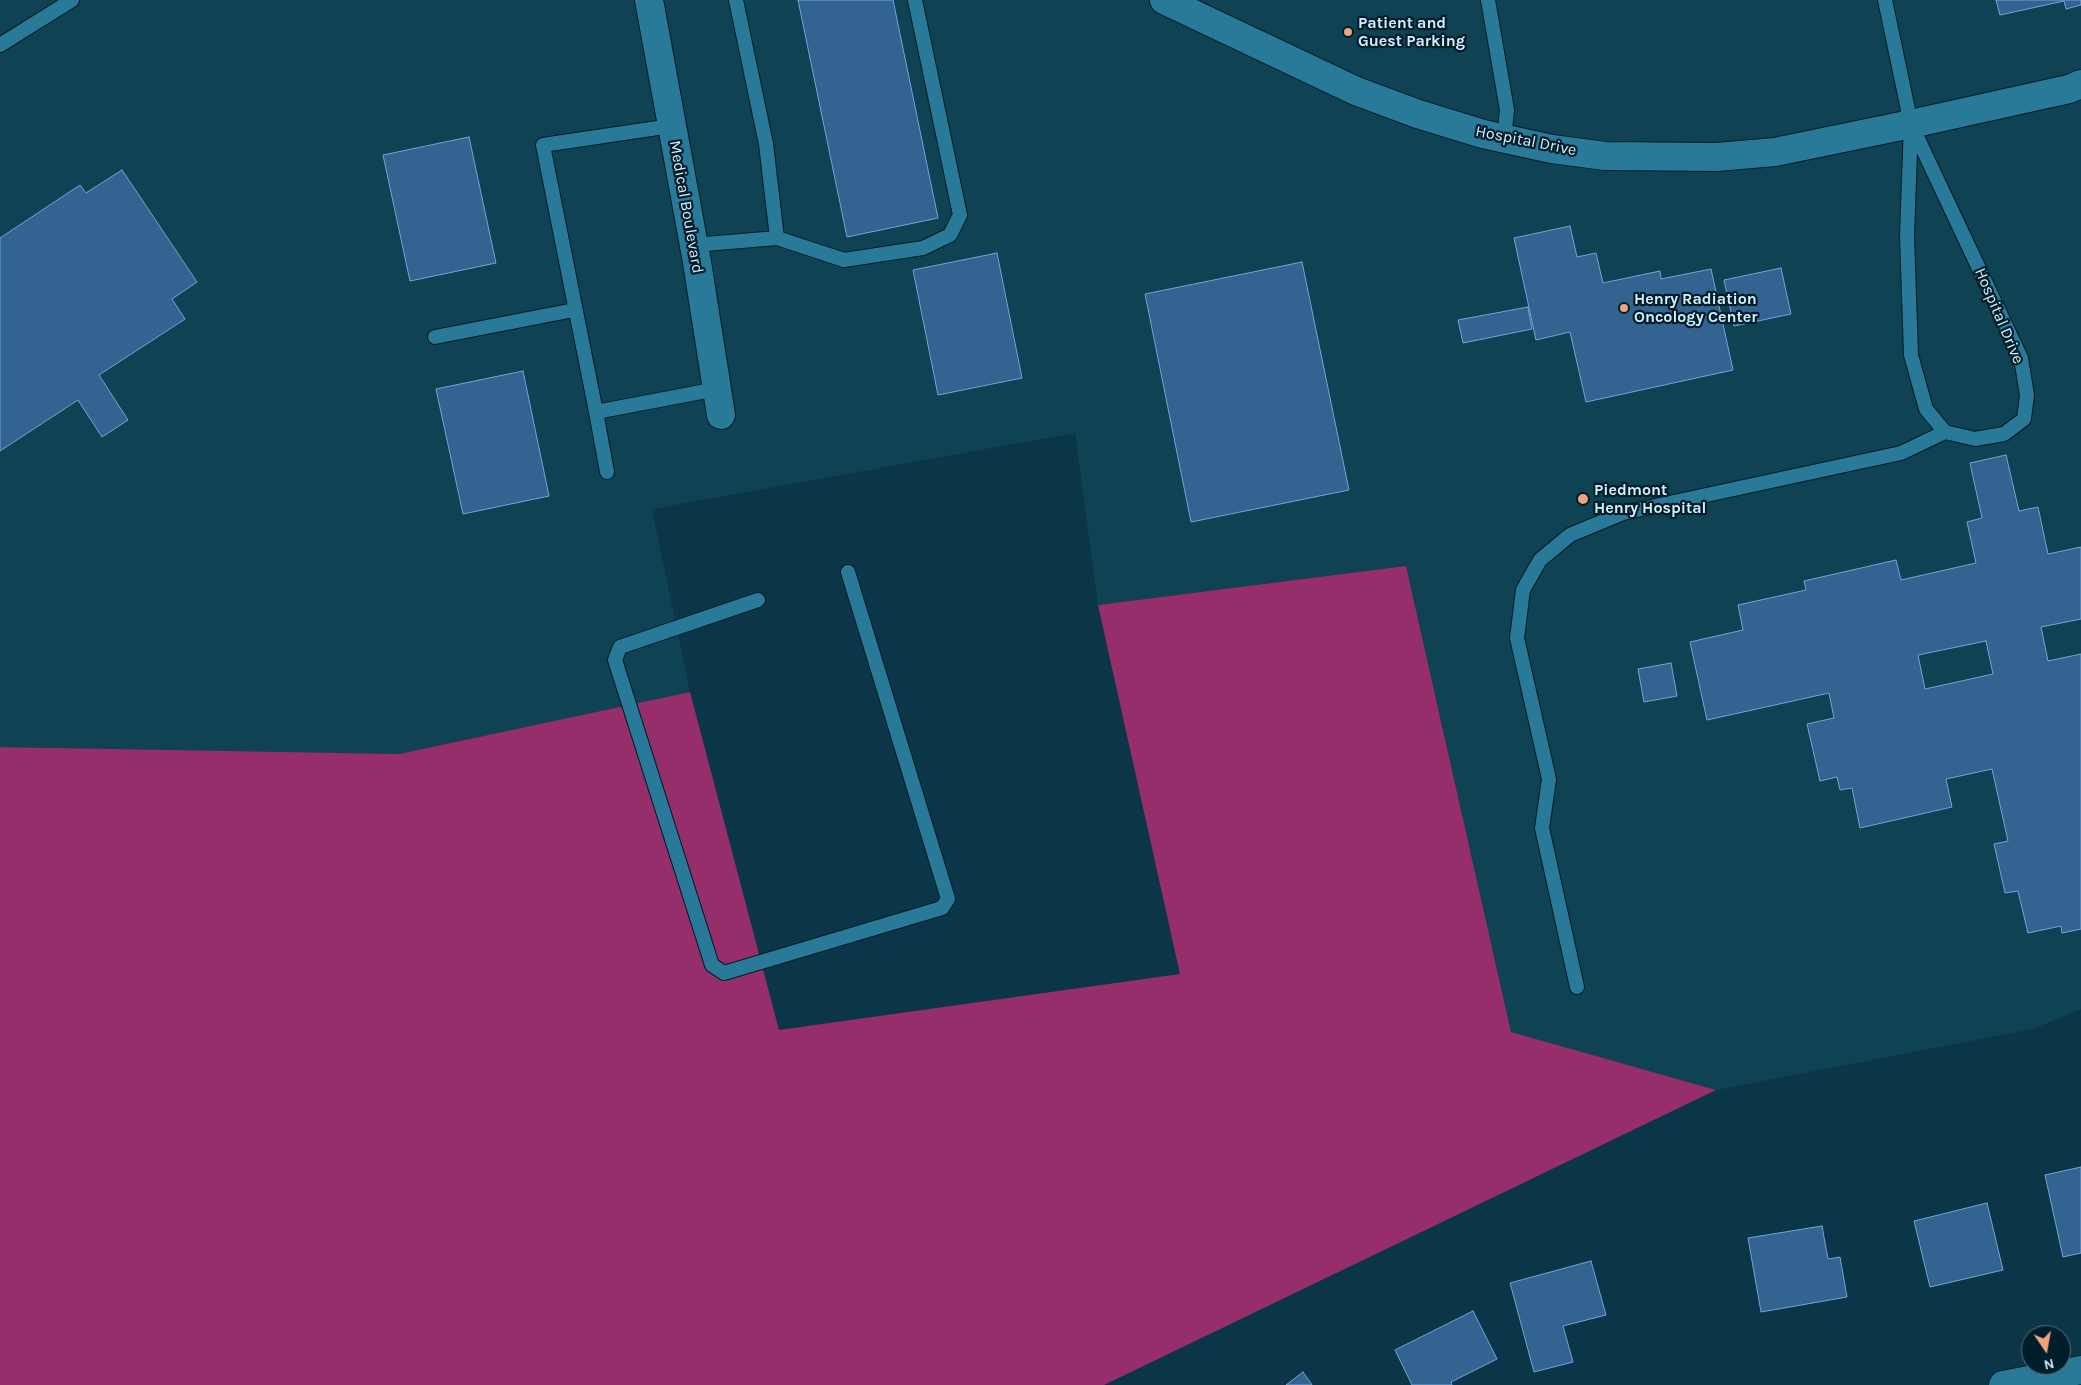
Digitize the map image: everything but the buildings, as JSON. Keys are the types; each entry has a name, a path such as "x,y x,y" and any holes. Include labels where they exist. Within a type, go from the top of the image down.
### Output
{"street":[{"name":"Medical Boulevard","path":"649,0 719,402"},
{"name":"Hospital Drive","path":"1164,0 1356,91 1418,114 1552,149 1606,156 1717,157 1775,152 2069,89 2081,84"},
{"path":"2003,1385 2081,1370"}],"lane":[{"path":"0,45 72,0"},
{"path":"736,0 766,144 777,238"},
{"path":"692,245 777,238 844,260 923,248 950,236 960,216 915,0"},
{"path":"1488,0 1506,110 1504,138"},
{"name":"Hospital Drive","path":"1886,0 1911,124 1907,236 1911,355 1926,409 1945,432 1975,439 2004,434 2024,419 2027,396 2021,358 1911,124"},
{"path":"607,472 543,145 671,126"},
{"path":"434,337 574,310"},
{"path":"596,412 719,402"},
{"path":"1577,987 1542,828 1550,779 1517,638 1523,590 1540,560 1570,535 1623,512 1901,453 1945,432"},
{"path":"758,600 620,647 615,660 712,965 724,973 942,908 948,900 848,572"}],"shaded area":[{"path":"0,0 2081,0 2081,1009 2033,1029 1716,1090 1511,1033 1406,566 1098,605 1075,433 652,509 690,692 399,754 0,747"},
{"path":"1406,566 1511,1032 1716,1090 1104,1385 0,1385 0,747 399,754 690,692 779,1030 1180,974 1098,605"}],"place":[{"name":"Patient and Guest Parking","path":"1348,32"},
{"name":"Henry Radiation Oncology Center","path":"1624,308"},
{"name":"Piedmont Henry Hospital","path":"1583,499"}]}
